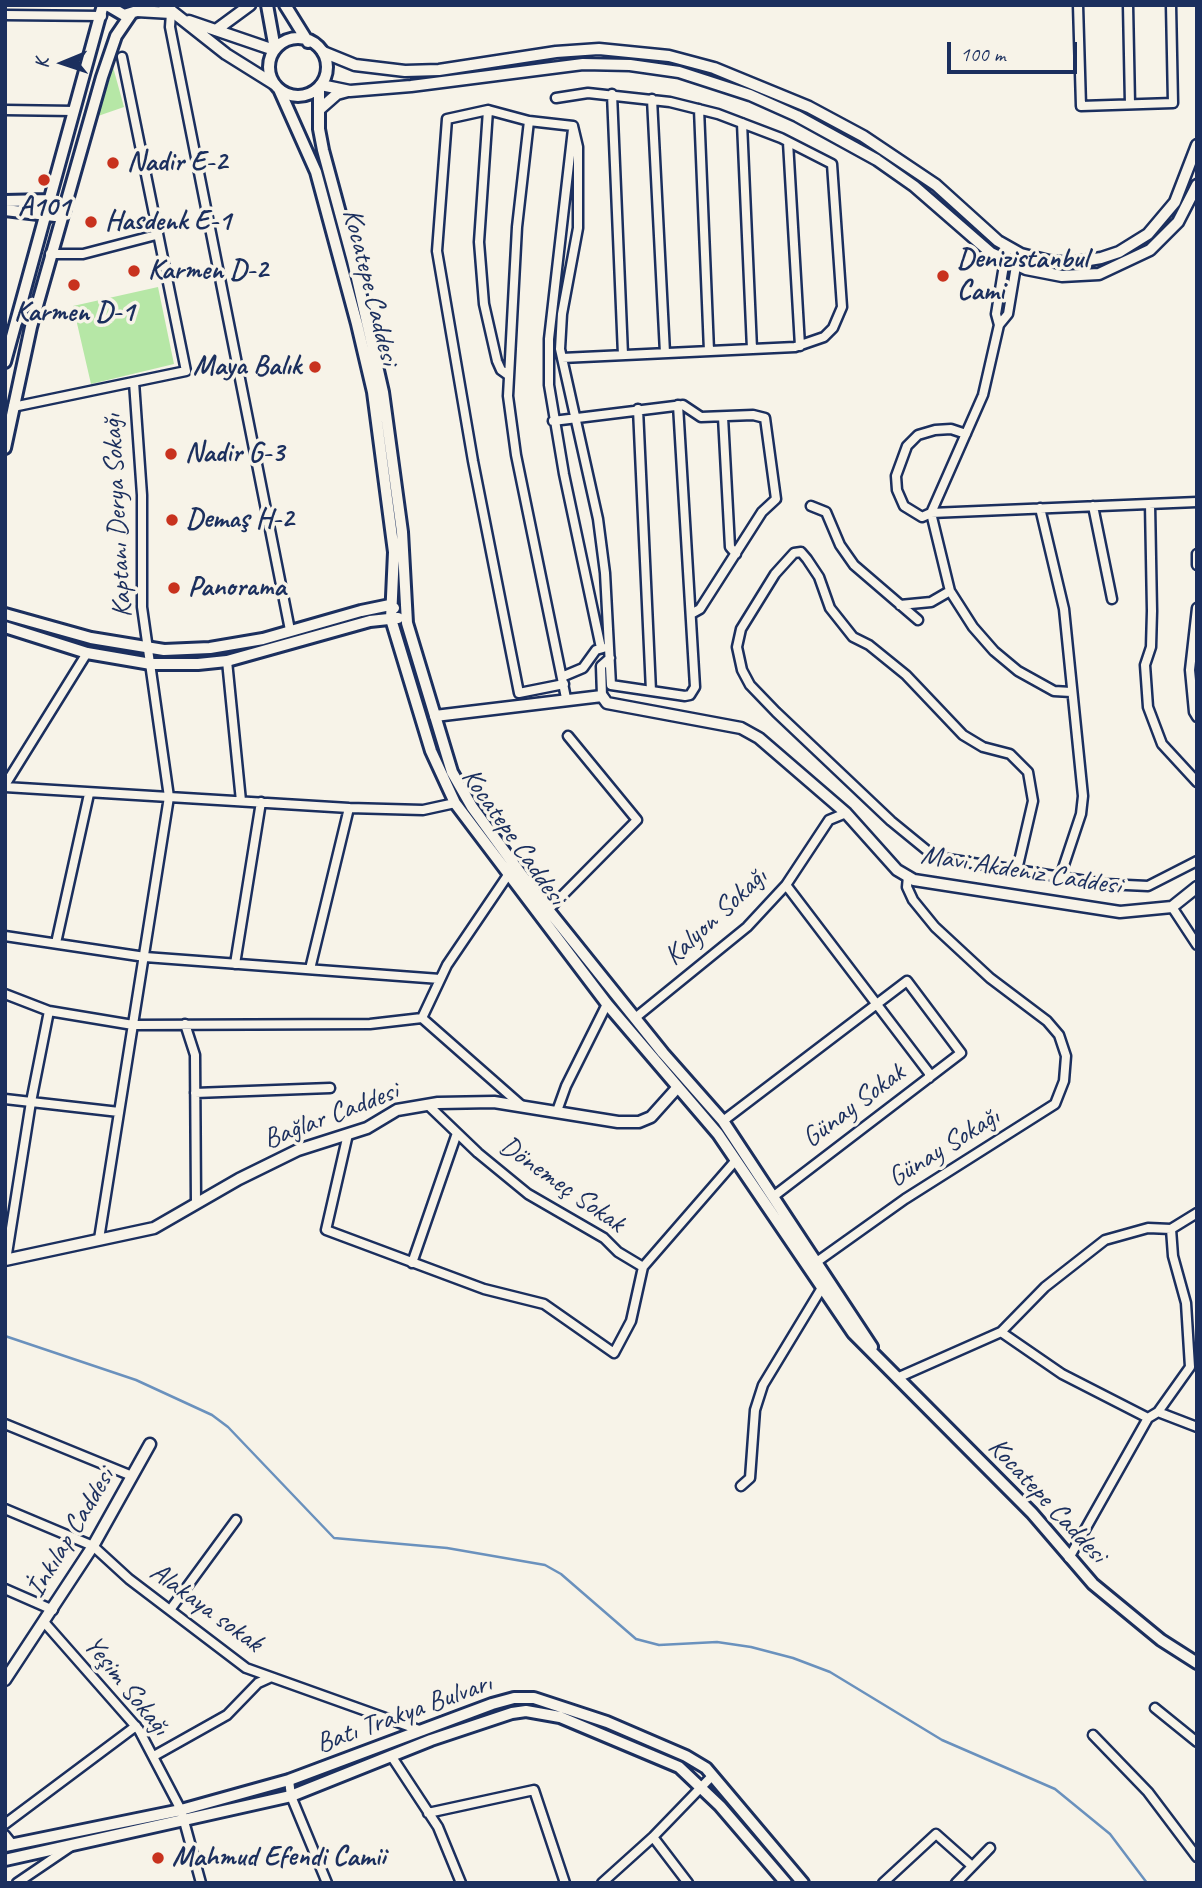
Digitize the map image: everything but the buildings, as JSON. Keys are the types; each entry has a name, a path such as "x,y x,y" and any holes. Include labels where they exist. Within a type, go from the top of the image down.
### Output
{"main road":[{"path":"267,5 275,49 269,63 277,87 303,95 320,86 327,66 323,52 308,42 293,39 275,49"},
{"path":"285,5 308,42"},
{"path":"5,362 8,334 104,9 117,13 137,10"},
{"path":"5,448 50,254 102,76 116,36 137,10"},
{"name":"Kocatepe Caddesi","path":"320,86 323,150 353,261 383,392 402,532 406,616 452,772 462,792 549,909 685,1079 723,1121 862,1328 876,1355"},
{"name":"Kocatepe Caddesi","path":"277,87 316,172 373,392 394,552 391,619 437,767 455,803 607,1004 677,1088 711,1124 853,1333 1032,1513 1069,1558 1142,1625 1197,1663"},
{"path":"5,201 47,200 65,209"},
{"path":"5,210 55,216 65,209"},
{"path":"5,614 91,638 149,649 210,648 390,605 406,616"},
{"path":"5,627 87,653 152,664 227,660 370,621 406,616"},
{"path":"422,720 435,716"},
{"path":"677,1088 685,1079"},
{"name":"Batı Trakya Bulvarı","path":"5,1860 183,1815 289,1780 492,1704 514,1698 534,1698 607,1722 686,1756 712,1776 803,1883"},
{"name":"Batı Trakya Bulvarı","path":"8,1842 291,1796 512,1713 539,1712 560,1717 679,1768 703,1787 786,1883"}],"street":[{"path":"216,30 250,5"},
{"path":"1078,5 1081,107 1173,103 1171,5"},
{"path":"1128,5 1130,104"},
{"path":"5,15 104,9"},
{"path":"137,10 167,9 226,54 277,87"},
{"path":"167,9 290,630"},
{"path":"181,19 275,49"},
{"path":"323,52 355,65 405,71 439,71 546,53 599,50 669,56 714,68 788,97 863,135 927,178 1007,247 1049,261 1085,262 1119,252 1148,234 1175,202 1197,145"},
{"path":"13,407 186,371 156,235 122,57"},
{"path":"320,109 337,94 351,91 451,82 535,67 630,65 679,72 750,95 835,136 914,186 991,253 1016,266 1062,276 1111,270 1139,257 1161,241 1178,222 1197,185"},
{"path":"320,86 351,91"},
{"path":"556,98 588,93 612,94 699,109 788,142 832,164 842,307 834,328 824,337 800,346 562,358"},
{"path":"612,94 623,355"},
{"path":"652,99 665,353"},
{"path":"699,109 709,351"},
{"path":"5,110 74,111"},
{"path":"488,110 480,242 484,304 497,361 501,370 508,375"},
{"path":"573,126 529,121 488,110 447,119 437,264 519,693 564,680 606,652"},
{"path":"529,121 517,227 508,375 516,455 566,698"},
{"path":"742,123 752,349"},
{"path":"573,126 578,147 580,202 578,228 562,314 562,358 598,519 605,573 606,652 601,666 601,696"},
{"path":"573,126 549,340 549,385 553,421 606,652 611,685 685,696 694,691 678,405"},
{"path":"788,142 800,346"},
{"path":"50,254 97,251 156,235"},
{"path":"999,325 996,314 1007,247"},
{"path":"1019,253 1008,314 999,325 983,395 931,513 950,591 973,627 1018,671 1054,691 1071,692"},
{"name":"Kaptanı Derya Sokağı","path":"99,1239 169,797 142,607 142,495 134,382"},
{"path":"553,421 575,416 678,405 688,407 701,417 753,415 765,418 776,499 762,512 700,610 691,614"},
{"path":"638,409 651,691"},
{"path":"723,417 730,547 736,554"},
{"path":"966,434 951,429 918,435 907,446 899,462 897,491 904,506 922,517 931,513 1197,502"},
{"path":"1150,504 1151,635 1145,674 1148,707 1162,744 1197,782"},
{"path":"811,506 825,512 840,545 854,565 918,620"},
{"path":"1093,506 1112,599"},
{"path":"1040,508 1064,609 1083,796 1081,814 1060,877"},
{"path":"1017,870 1033,801 1028,772 1010,754 983,747 963,735 906,675 869,645 853,637 830,608 819,578 807,559 801,552 794,553 775,574 741,629 737,647 750,685 882,812 936,858 1104,884 1148,886 1197,861"},
{"path":"1197,554 1197,565"},
{"path":"900,605 931,602 950,591"},
{"path":"1197,608 1190,670 1194,712 1197,717"},
{"path":"87,653 5,786 89,794 349,808 423,810 455,803"},
{"path":"227,660 242,801"},
{"name":"Mavi Akdeniz Caddesi","path":"435,716 566,698 601,696 607,703 627,708 741,728 759,738 846,813 897,870 908,876 1099,910 1120,912 1172,907"},
{"path":"549,909 638,820 568,736"},
{"path":"55,943 89,794"},
{"path":"236,964 261,802"},
{"path":"310,969 349,808"},
{"name":"Kalyon Sokağı","path":"635,1018 747,928 786,885 829,820 846,813"},
{"path":"422,1018 440,979 508,875"},
{"name":"Günay Sokağı","path":"817,1261 905,1199 1055,1104 1064,1081 1066,1056 1059,1035 1047,1021 990,978 935,927 913,900 907,887 908,876"},
{"path":"786,885 929,1073 929,1077"},
{"path":"1197,887 1172,907 1197,945"},
{"path":"5,936 145,957 440,979"},
{"name":"Günay Sokak","path":"774,1196 961,1053 907,981 877,1005"},
{"path":"5,994 49,1011 132,1025 370,1024 422,1018 522,1106"},
{"path":"557,1111 566,1086 607,1004"},
{"path":"723,1121 877,1005"},
{"path":"6,1260 31,1102 49,1011"},
{"path":"185,1024 195,1055 196,1203"},
{"path":"195,1093 330,1088"},
{"name":"Bağlar Caddesi","path":"6,1260 154,1228 298,1150 368,1128 397,1110 428,1105 495,1102 618,1122 639,1122 651,1117 677,1088"},
{"path":"5,1099 119,1112"},
{"name":"Dönemeç Sokak","path":"428,1105 528,1194 604,1238 618,1252 643,1267"},
{"path":"412,1263 457,1133"},
{"path":"348,1134 326,1230 484,1289 544,1304 614,1353 631,1321 643,1267 736,1160"},
{"path":"897,1378 1001,1332 1045,1287 1105,1240 1148,1228 1171,1229 1197,1213"},
{"path":"1069,1558 1148,1418 1158,1412 1190,1367 1186,1303 1173,1256 1171,1229"},
{"path":"741,1486 750,1478 755,1410 763,1385 822,1286"},
{"path":"1001,1332 1062,1374 1148,1418"},
{"path":"1158,1412 1197,1427"},
{"path":"5,1424 132,1476"},
{"name":"İnkılap Caddesi","path":"5,1680 93,1546 150,1444"},
{"name":"Alakaya sokak","path":"5,1509 93,1546 129,1579 246,1668 422,1731"},
{"path":"170,1610 236,1520"},
{"path":"5,1589 53,1610"},
{"name":"Yeşim Sokağı","path":"44,1622 135,1726 154,1756 183,1815 201,1883"},
{"path":"154,1756 227,1715 258,1683 269,1678"},
{"path":"1156,1708 1197,1742"},
{"path":"5,1824 135,1726"},
{"path":"1093,1735 1148,1792 1197,1857"},
{"path":"392,1757 438,1827 461,1883"},
{"path":"602,1883 653,1837 712,1776"},
{"path":"289,1780 291,1796 327,1883"},
{"path":"428,1813 534,1790 565,1883"},
{"path":"883,1883 936,1835 972,1866"},
{"path":"653,1837 688,1883"},
{"path":"17,1883 74,1844"},
{"path":"956,1883 990,1848"}],"green space":[{"path":"113,67 124,107 98,116"},
{"path":"158,287 174,364 91,384 73,306"}],"waterway":[{"path":"5,1336 136,1380 212,1415 228,1427 334,1538 447,1548 545,1565 561,1574 636,1639 659,1645 717,1642 751,1647 793,1658 830,1672 942,1740 1055,1789 1110,1834 1147,1883"}],"place":[{"name":"Nadir E-2","path":"113,163"},
{"name":"A101","path":"44,180"},
{"name":"Hasdenk E-1","path":"91,222"},
{"name":"Karmen D-2","path":"134,271"},
{"name":"Denizistanbul Cami","path":"943,276"},
{"name":"Karmen D-1","path":"74,285"},
{"name":"Maya Balık","path":"315,367"},
{"name":"Nadir G-3","path":"171,454"},
{"name":"Demaş H-2","path":"172,520"},
{"name":"Panorama","path":"174,588"},
{"name":"Mahmud Efendi Camii","path":"158,1858"}]}
